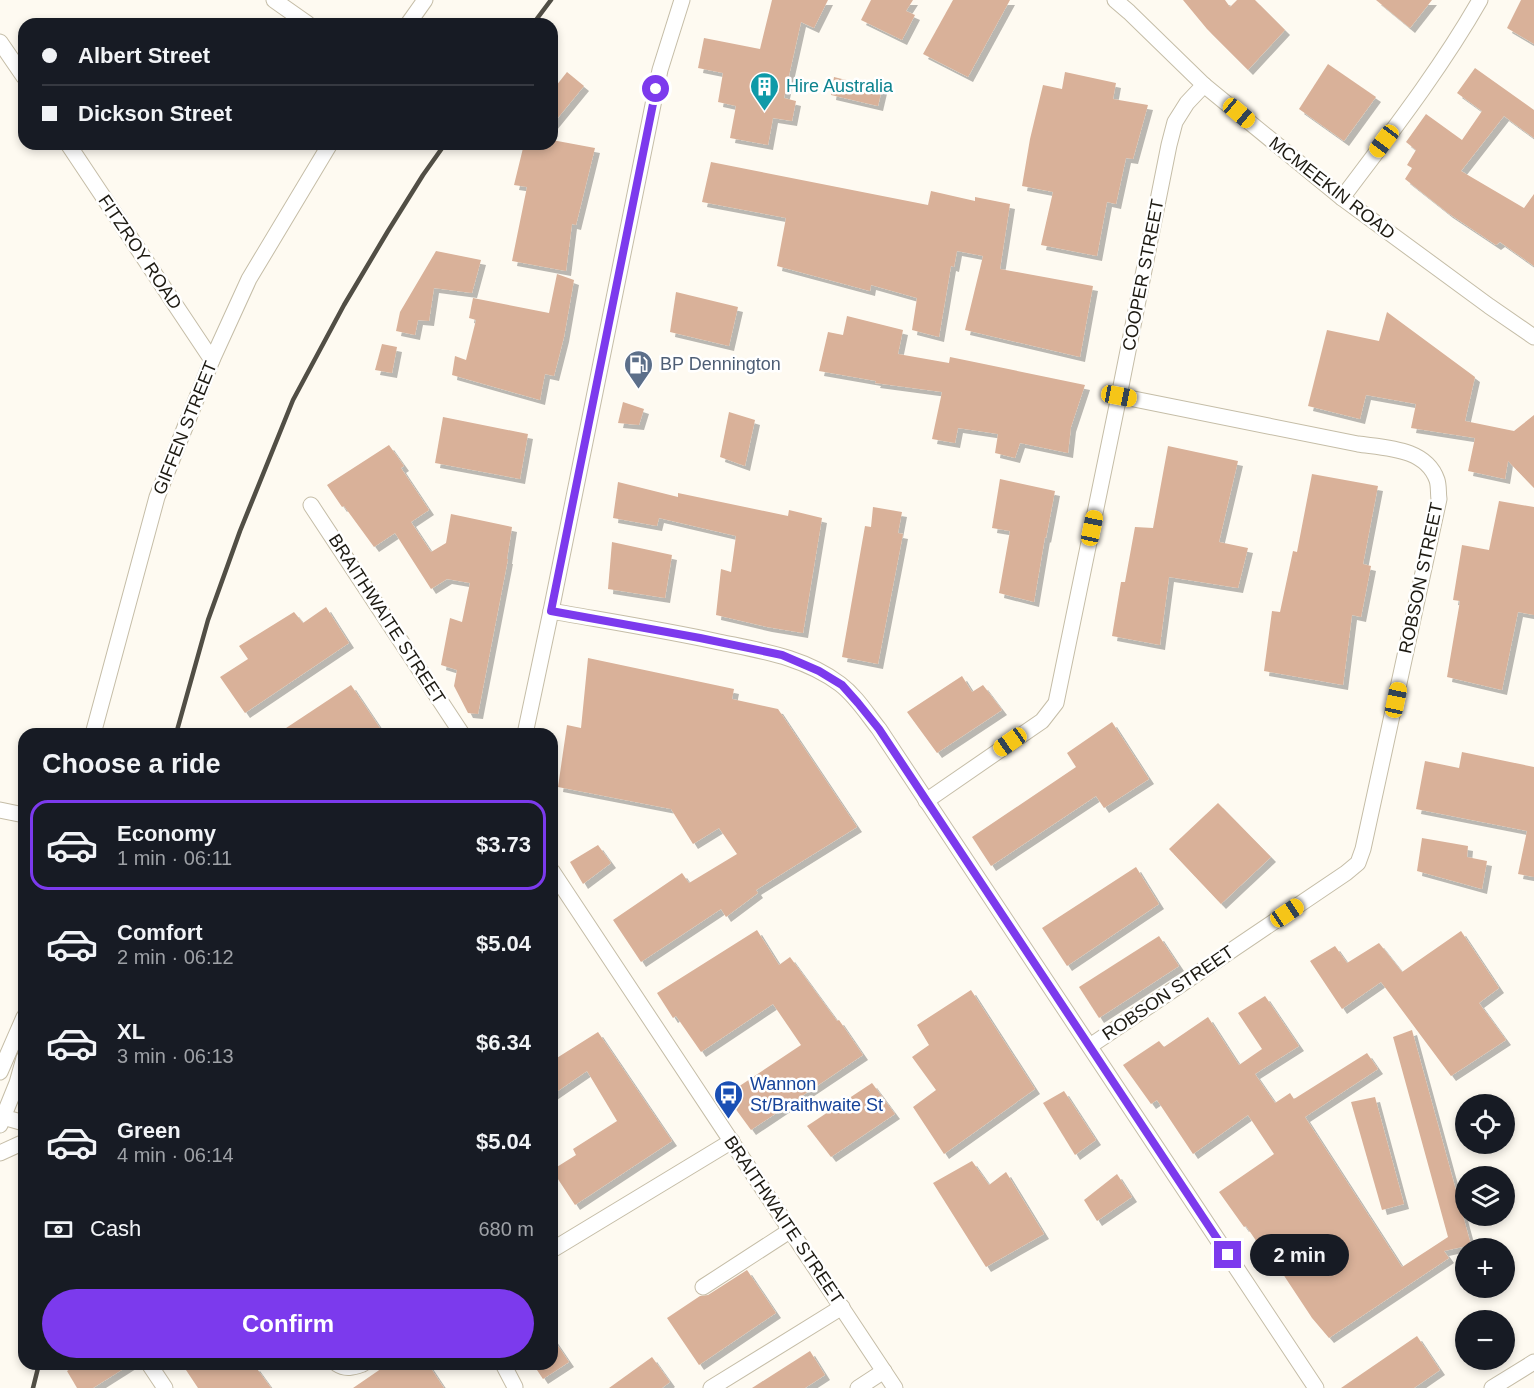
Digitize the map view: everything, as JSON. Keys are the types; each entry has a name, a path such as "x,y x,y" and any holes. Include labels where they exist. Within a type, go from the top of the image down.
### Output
{"street":[{"path":"274,0 300,18"},
{"path":"412,18 425,0"},
{"path":"526,728 660,70 682,0"},
{"name":"MCMEEKIN ROAD","path":"1115,0 1204,85 1342,198 1534,337"},
{"path":"1342,198 1412,103 1464,28 1480,0"},
{"path":"0,42 18,68"},
{"name":"COOPER STREET","path":"926,801 1042,721 1056,703 1151,230 1175,122 1187,103 1204,85"},
{"name":"FITZROY ROAD","path":"72,150 212,360"},
{"name":"GIFFEN STREET","path":"95,728 156,498 212,360 249,279 326,150"},
{"name":"ROBSON STREET","path":"1090,1046 1358,863 1364,849 1439,499 1437,481 1430,466 1413,455 1398,450 1119,396"},
{"name":"BRAITHWAITE STREET","path":"312,505 458,728"},
{"path":"551,611 782,655 819,671 842,685 879,729 1316,1388"},
{"path":"0,810 18,813"},
{"name":"BRAITHWAITE STREET","path":"558,880 896,1388"},
{"path":"0,1072 18,1031"},
{"path":"18,1076 6,1112 18,1122"},
{"path":"558,1246 732,1141"},
{"path":"0,1154 18,1145"},
{"path":"703,1287 791,1230"},
{"path":"711,1388 842,1307"},
{"path":"1492,1388 1534,1362"},
{"path":"152,1370 165,1388"},
{"path":"506,1370 515,1387"},
{"path":"858,1388 884,1371"}],"building":[{"path":"772,0 828,0 814,28 801,22 784,98 796,101 792,121 773,118 768,145 730,138 736,106 718,102 723,73 698,68 704,38 760,49"},
{"path":"871,0 913,0 906,11 915,15 902,40 861,20"},
{"path":"953,0 1010,0 968,77 923,54"},
{"path":"1183,0 1225,0 1230,7 1237,0 1255,0 1285,30 1248,70 1207,29"},
{"path":"1376,0 1432,0 1410,28"},
{"path":"1521,0 1534,0 1534,44 1507,28"},
{"path":"1328,64 1376,97 1344,141 1299,109"},
{"path":"1475,68 1534,110 1534,138 1504,116 1461,171 1524,208 1534,194 1534,266 1500,242 1496,245 1448,213 1405,179 1412,168 1407,165 1416,150 1406,142 1426,114 1462,140 1482,111 1457,93"},
{"path":"567,72 584,86 558,118 558,83"},
{"path":"1065,72 1116,83 1113,99 1148,105 1133,159 1126,158 1116,204 1107,202 1097,256 1041,245 1053,192 1022,186 1043,85 1062,89"},
{"path":"834,77 882,89 878,106 831,95"},
{"path":"558,141 595,148 576,225 572,224 566,271 512,261 527,187 514,185 523,150 558,150"},
{"path":"711,162 928,205 931,191 975,201 975,197 1010,204 1000,269 1093,286 1080,357 965,330 983,256 957,251 954,267 951,266 939,337 912,330 917,298 871,285 870,291 777,266 786,218 702,202"},
{"path":"436,251 481,260 472,293 434,288 429,321 418,320 415,335 396,331 400,312"},
{"path":"557,274 574,280 564,337 554,376 545,374 540,400 452,375 455,356 466,360 476,320 469,318 473,298 549,313"},
{"path":"676,292 738,307 729,346 670,332"},
{"path":"1387,312 1475,377 1465,421 1514,431 1534,415 1534,488 1508,461 1505,479 1468,471 1475,438 1411,428 1416,404 1366,395 1360,419 1308,406 1327,330 1379,341"},
{"path":"847,316 903,330 898,354 949,363 950,357 1085,385 1071,427 1068,453 1020,443 1015,458 995,453 998,434 958,428 955,443 932,439 942,392 875,383 876,381 819,371 828,332 843,335"},
{"path":"382,344 397,347 392,373 375,370"},
{"path":"623,402 644,409 639,425 618,423"},
{"path":"729,412 755,420 745,466 720,457"},
{"path":"443,417 528,434 520,479 435,463"},
{"path":"389,445 404,466 401,468 429,510 411,522 431,552 446,543 451,514 512,527 478,714 468,713 454,686 457,670 441,665 450,618 462,622 470,583 447,579 431,589 395,533 374,547 327,485"},
{"path":"1168,446 1238,461 1219,542 1248,548 1238,588 1169,577 1160,645 1112,636 1121,582 1125,582 1135,527 1153,528"},
{"path":"1312,474 1378,486 1363,564 1371,566 1361,617 1352,615 1343,685 1264,671 1272,611 1280,612 1293,551 1297,552"},
{"path":"1000,479 1055,491 1034,602 999,593 1010,531 992,528"},
{"path":"618,482 678,497 678,493 788,516 789,510 822,518 803,633 716,615 721,569 731,572 736,536 659,518 657,526 613,518"},
{"path":"1499,501 1534,507 1534,615 1518,612 1502,690 1447,677 1460,601 1453,600 1462,545 1489,550"},
{"path":"873,507 902,512 898,533 903,534 878,664 842,657 865,526 871,527"},
{"path":"612,542 672,555 665,598 608,589"},
{"path":"326,607 349,643 245,713 220,677 248,659 239,646 294,612 303,623"},
{"path":"588,658 734,689 732,699 778,709 857,827 756,890 758,893 726,917 721,909 641,962 613,920 682,873 689,883 737,854 719,828 693,844 671,809 558,787 567,725 581,728"},
{"path":"962,676 972,692 983,685 1002,710 937,753 907,712"},
{"path":"351,685 380,728 286,728"},
{"path":"1112,722 1149,779 1104,808 1096,796 991,866 972,837 1076,767 1067,753"},
{"path":"1462,752 1534,767 1534,877 1518,874 1527,831 1416,809 1425,761 1459,768"},
{"path":"1218,803 1271,857 1221,904 1169,849"},
{"path":"1422,838 1468,846 1467,857 1487,861 1482,889 1417,871"},
{"path":"598,845 611,863 583,884 570,862"},
{"path":"1136,867 1159,904 1067,966 1042,928"},
{"path":"757,930 779,965 790,957 863,1055 751,1130 732,1104 738,1087 801,1045 773,1004 701,1052 676,1016 673,1018 657,993"},
{"path":"1461,931 1499,988 1479,1003 1506,1040 1451,1076 1381,982 1342,1009 1310,961 1335,946 1347,963 1379,943 1402,972"},
{"path":"1159,936 1179,966 1099,1018 1079,987"},
{"path":"971,990 1035,1089 944,1154 913,1107 936,1090 912,1057 929,1045 917,1025"},
{"path":"1265,996 1299,1046 1255,1074 1275,1103 1290,1093 1294,1099 1367,1053 1378,1069 1305,1117 1402,1267 1448,1237 1393,1037 1412,1030 1455,1187 1455,1226 1466,1226 1469,1238 1455,1238 1455,1249 1444,1251 1449,1258 1329,1338 1312,1318 1277,1265 1274,1267 1219,1192 1274,1154 1248,1115 1193,1154 1157,1100 1151,1104 1123,1065 1159,1041 1164,1047 1208,1017 1239,1065 1262,1049 1238,1013"},
{"path":"598,1032 672,1141 575,1205 558,1179 558,1166 576,1155 573,1149 617,1121 587,1071 558,1091 558,1057"},
{"path":"872,1083 895,1114 831,1157 807,1126"},
{"path":"1064,1091 1096,1140 1075,1155 1043,1103"},
{"path":"1375,1097 1404,1204 1382,1210 1351,1102"},
{"path":"972,1161 989,1185 1006,1172 1044,1234 986,1267 933,1183"},
{"path":"1117,1174 1132,1197 1097,1221 1084,1200"},
{"path":"747,1270 776,1313 699,1365 667,1318 700,1296 708,1295"},
{"path":"1417,1336 1440,1370 1414,1388 1341,1388"},
{"path":"558,1346 569,1362 558,1369"},
{"path":"810,1351 825,1375 805,1388 752,1388"},
{"path":"652,1357 670,1382 662,1388 609,1388"},
{"path":"122,1370 93,1388 77,1388 67,1371"},
{"path":"186,1370 258,1370 271,1388 198,1388"},
{"path":"379,1370 432,1370 444,1388 353,1388"},
{"path":"537,1370 557,1370 543,1379"}],"railway":[{"path":"538,18 551,0"},
{"path":"178,728 208,620 240,531 293,400 344,305 388,231 441,150"},
{"path":"33,1388 38,1370"}],"place":[{"name":"Hire Australia","path":"765,112"},
{"name":"BP Dennington","path":"639,390"},
{"name":"Wannon St/Braithwaite St","path":"729,1120"}],"route":[{"path":"656,89 551,611 782,655 819,671 842,685 879,729 1228,1255"}]}
